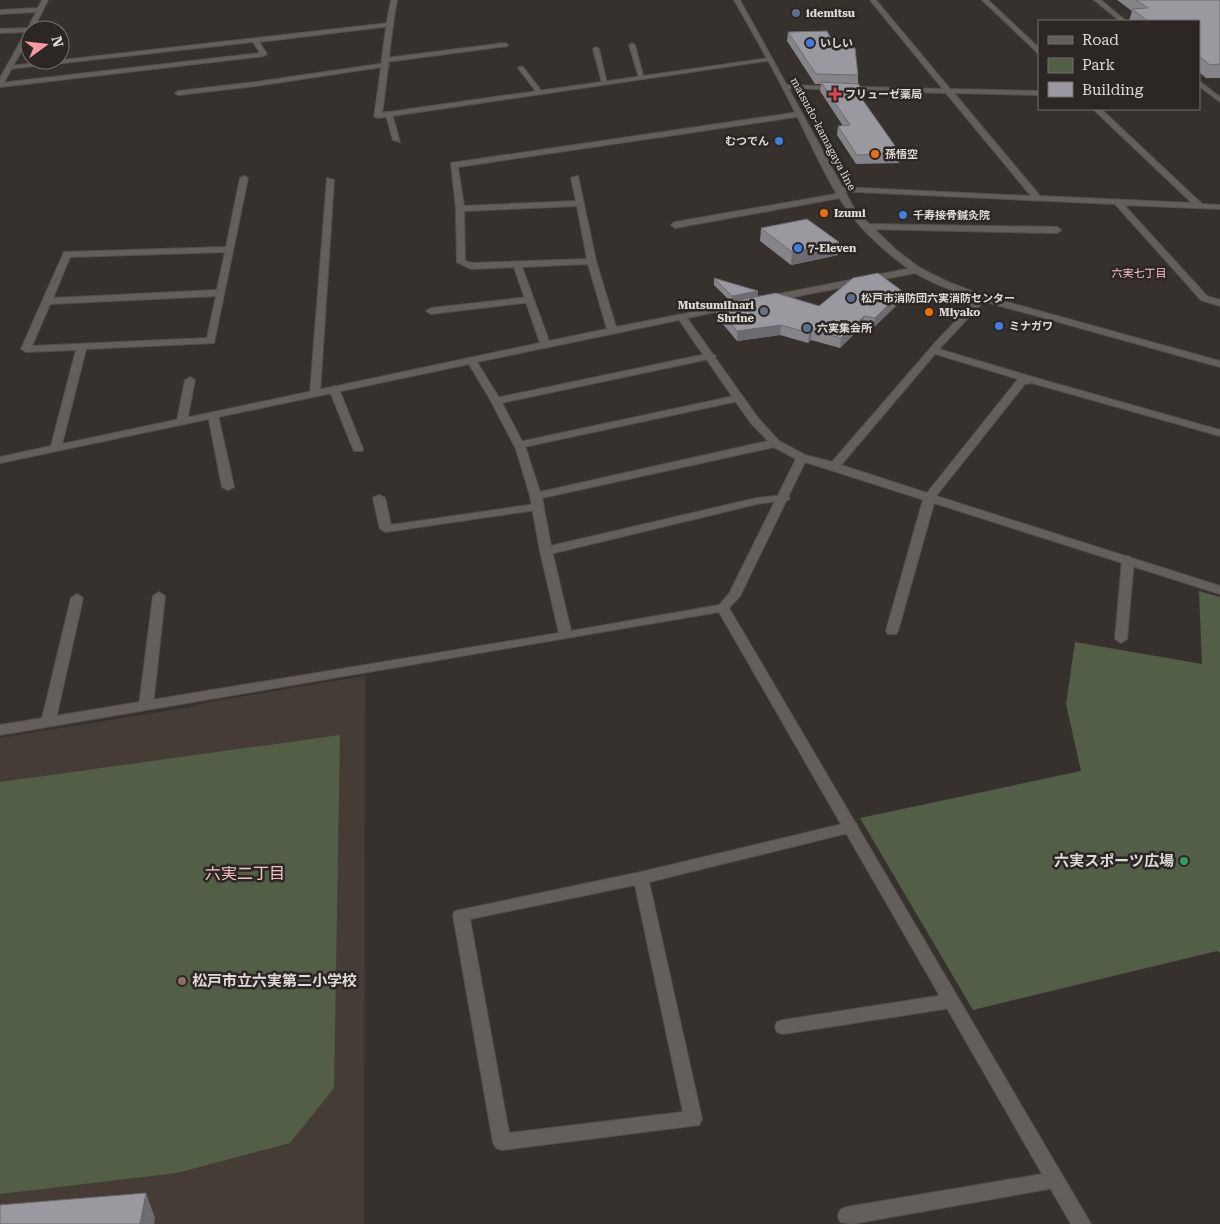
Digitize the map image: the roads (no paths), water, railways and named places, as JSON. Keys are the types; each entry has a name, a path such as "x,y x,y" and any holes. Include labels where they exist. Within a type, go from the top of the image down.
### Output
{"street":[{"path":"36,20 45,0"},
{"path":"394,0 389,25 386,63 378,116 770,60"},
{"name":"matsudo-kamagaya line","path":"737,0 786,87 841,192 866,227 893,252 917,270 982,298 1220,364"},
{"path":"873,0 1038,198"},
{"path":"985,0 1038,51"},
{"path":"1097,0 1122,20"},
{"path":"0,12 41,10"},
{"path":"10,68 389,25"},
{"path":"0,31 20,30"},
{"path":"0,84 264,54 255,40"},
{"path":"178,93 291,81 313,75 505,45"},
{"path":"632,45 642,78"},
{"path":"0,84 20,49"},
{"path":"596,49 605,84"},
{"path":"521,68 540,93"},
{"path":"1200,84 1219,98"},
{"path":"786,87 1038,93"},
{"path":"1200,97 1219,98"},
{"path":"1099,110 1199,205"},
{"path":"388,114 397,140"},
{"path":"592,261 471,266 462,262 460,209 454,165 799,114"},
{"path":"230,248 67,254 26,349 211,341 221,293 230,248 244,178"},
{"path":"575,178 592,261 612,330"},
{"path":"315,393 330,180"},
{"path":"675,225 841,192 1220,206"},
{"path":"1116,201 1204,298 1220,303"},
{"path":"460,209 580,203"},
{"path":"866,227 1057,230"},
{"path":"517,264 545,344"},
{"path":"754,302 917,270"},
{"path":"47,301 221,293"},
{"path":"835,466 982,298"},
{"path":"431,312 529,300"},
{"path":"0,460 741,304"},
{"path":"681,316 711,356 754,420 775,443 802,458 835,466 1220,590"},
{"path":"56,448 82,347"},
{"path":"935,351 1220,433"},
{"path":"496,401 711,356"},
{"path":"471,360 496,401 519,445 536,501 566,636"},
{"path":"182,421 190,380"},
{"path":"892,631 930,496 1010,394 1022,381 1032,380"},
{"path":"334,389 358,449"},
{"path":"519,445 739,398"},
{"path":"213,415 228,487"},
{"path":"379,498 386,529 536,501 775,443"},
{"path":"0,730 723,608 734,596 784,498 802,458"},
{"path":"546,551 757,501 784,498"},
{"path":"1121,640 1128,560"},
{"path":"146,706 159,596"},
{"path":"48,722 77,598"},
{"path":"723,608 1081,1224"},
{"path":"641,878 693,1119 502,1142 461,916 641,878 852,827"},
{"path":"783,1027 951,1001"},
{"path":"847,1216 1054,1180"}],"place":[{"name":"idemitsu","path":"796,13"},
{"name":"いしい","path":"810,43"},
{"name":"フリューゼ薬局","path":"835,94"},
{"name":"むつでん","path":"779,141"},
{"name":"孫悟空","path":"875,154"},
{"name":"Izumi","path":"824,213"},
{"name":"千寿接骨鍼灸院","path":"903,215"},
{"name":"7-Eleven","path":"798,248"},
{"name":"松戸市消防団六実消防センター","path":"851,298"},
{"name":"MutsumiInari Shrine","path":"764,311"},
{"name":"Miyako","path":"929,312"},
{"name":"ミナガワ","path":"999,326"},
{"name":"六実集会所","path":"807,328"},
{"name":"六実スポーツ広場","path":"1184,861"},
{"name":"松戸市立六実第二小学校","path":"182,981"}],"district":[{"name":"六実七丁目","path":"1139,273"},
{"name":"六実二丁目","path":"245,873"}]}
